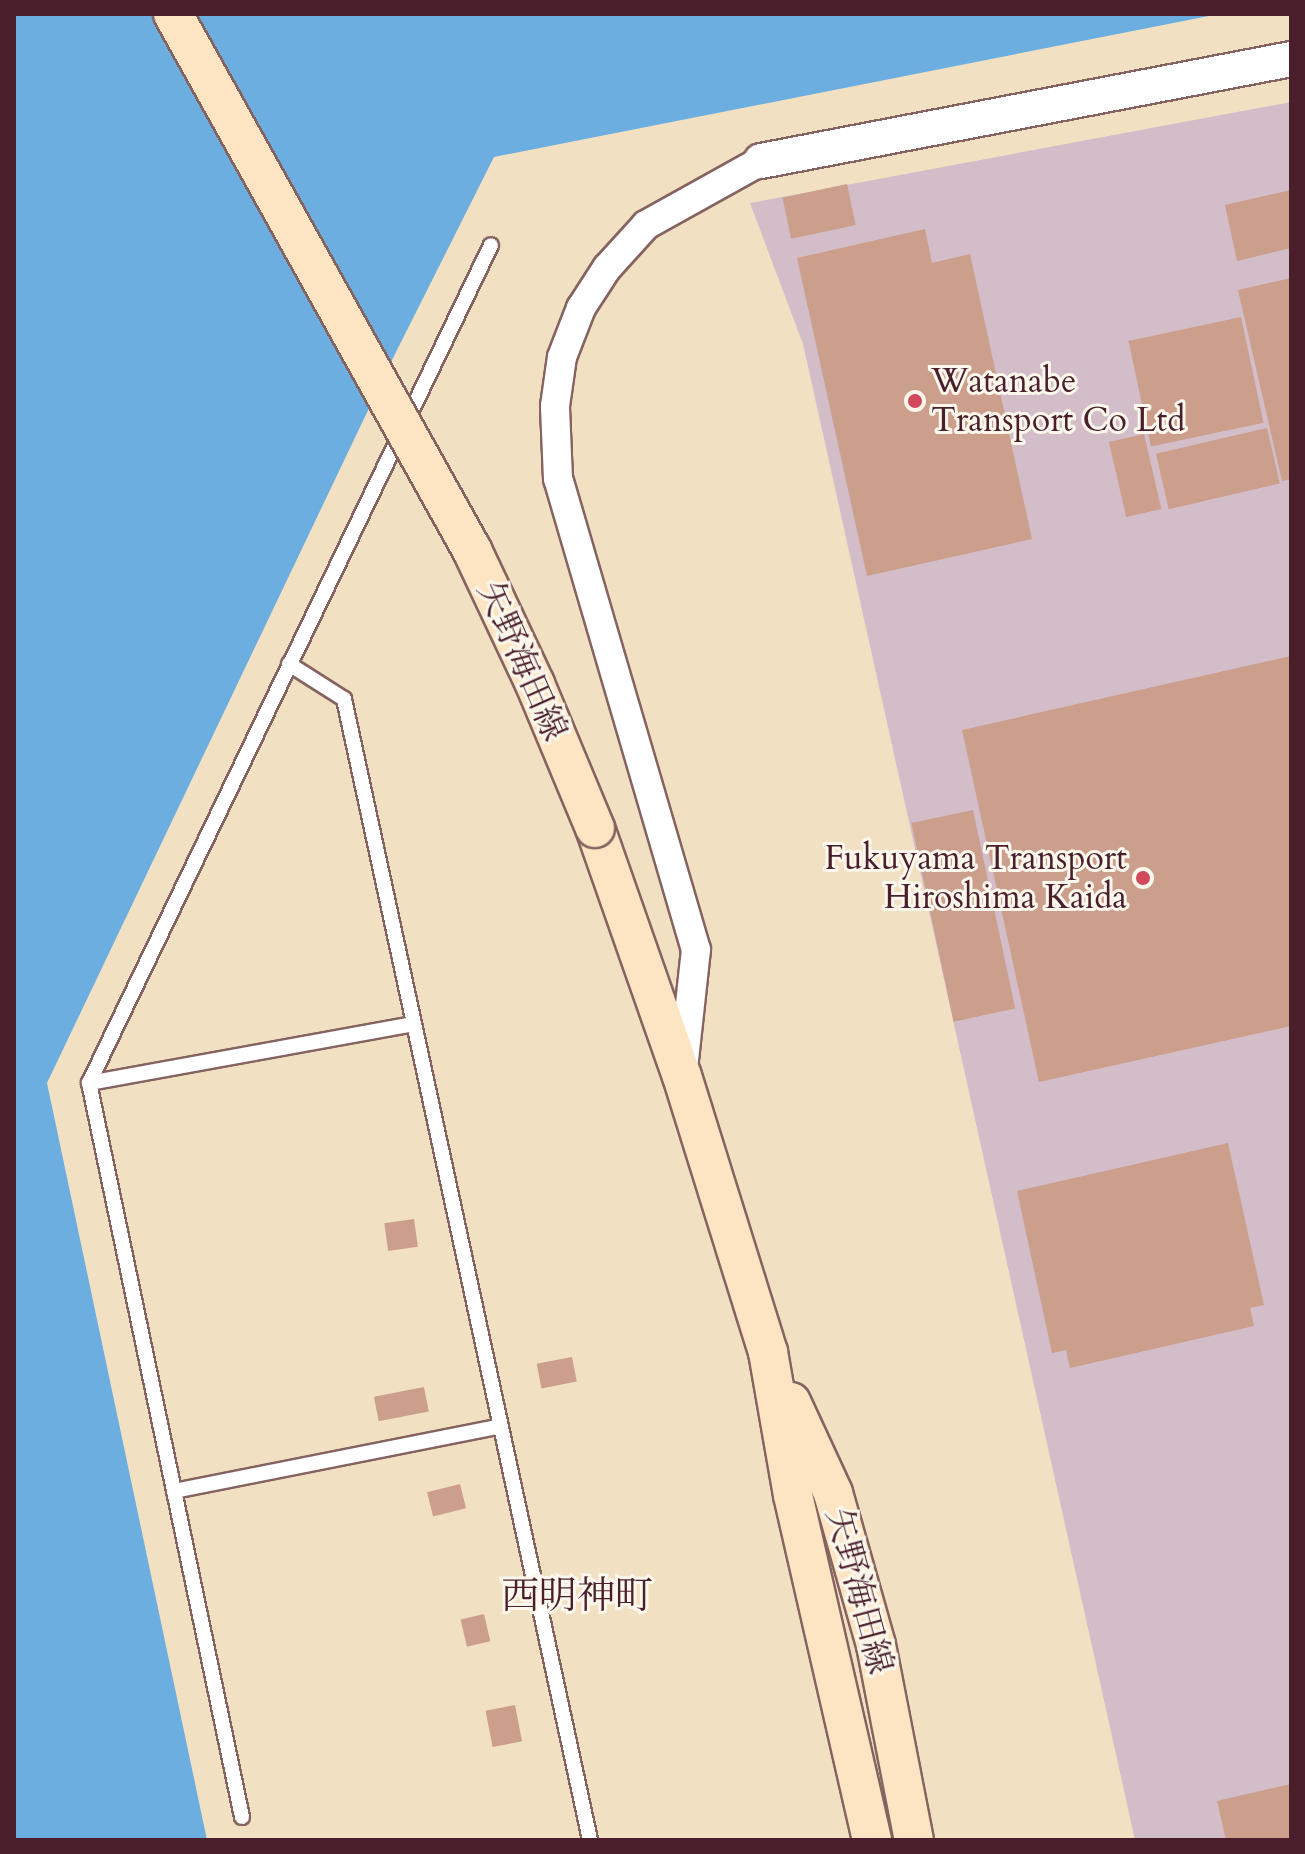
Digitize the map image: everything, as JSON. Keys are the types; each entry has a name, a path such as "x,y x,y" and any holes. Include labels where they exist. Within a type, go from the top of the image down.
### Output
{"main road":[{"name":"矢野海田線","path":"173,14 472,550 535,684 595,828 682,1076 768,1352 793,1495 872,1840"},
{"name":"矢野海田線","path":"768,1352 833,1493 876,1645 914,1840"}],"street":[{"path":"682,1076 696,950 558,479 555,406 566,345 581,308 607,268 646,225 761,161 1291,59"}],"lane":[{"path":"242,1817 89,1083 491,245"},
{"path":"289,664 344,699 590,1840"},
{"path":"89,1083 414,1024"},
{"path":"174,1491 501,1426"}],"shaded area":[{"path":"1291,102 1291,1840 1135,1840 803,344 750,203"}],"water":[{"path":"14,14 1219,14 494,157 393,358 47,1083 207,1840 14,1840"}],"building":[{"path":"847,184 856,225 791,239 782,198"},
{"path":"1291,190 1291,248 1237,261 1225,205"},
{"name":"Watanabe Transport Co Ltd","path":"925,229 932,263 970,254 1032,539 867,576 797,258"},
{"path":"1291,278 1291,479 1282,481 1238,290"},
{"path":"1241,317 1263,423 1151,447 1129,341"},
{"path":"1267,428 1280,484 1169,509 1156,454"},
{"path":"1144,434 1161,509 1126,517 1109,442"},
{"name":"Fukuyama Transport Hiroshima Kaida","path":"1291,656 1291,1026 1039,1082 962,730"},
{"path":"973,810 1015,1009 954,1022 911,823"},
{"path":"1228,1143 1264,1305 1250,1308 1254,1326 1070,1368 1066,1350 1052,1353 1017,1191"},
{"path":"414,1219 418,1247 388,1251 384,1223"},
{"path":"572,1357 577,1382 541,1388 537,1364"},
{"path":"424,1387 429,1412 379,1421 374,1397"},
{"path":"460,1484 466,1508 433,1516 427,1492"},
{"path":"484,1614 490,1641 467,1647 461,1619"},
{"path":"515,1705 522,1741 493,1747 486,1711"},
{"path":"1291,1784 1291,1840 1226,1840 1217,1801"}],"place":[{"name":"Watanabe Transport Co Ltd","path":"915,401"},
{"name":"Fukuyama Transport Hiroshima Kaida","path":"1143,878"}],"district":[{"name":"西明神町","path":"577,1597"}]}
